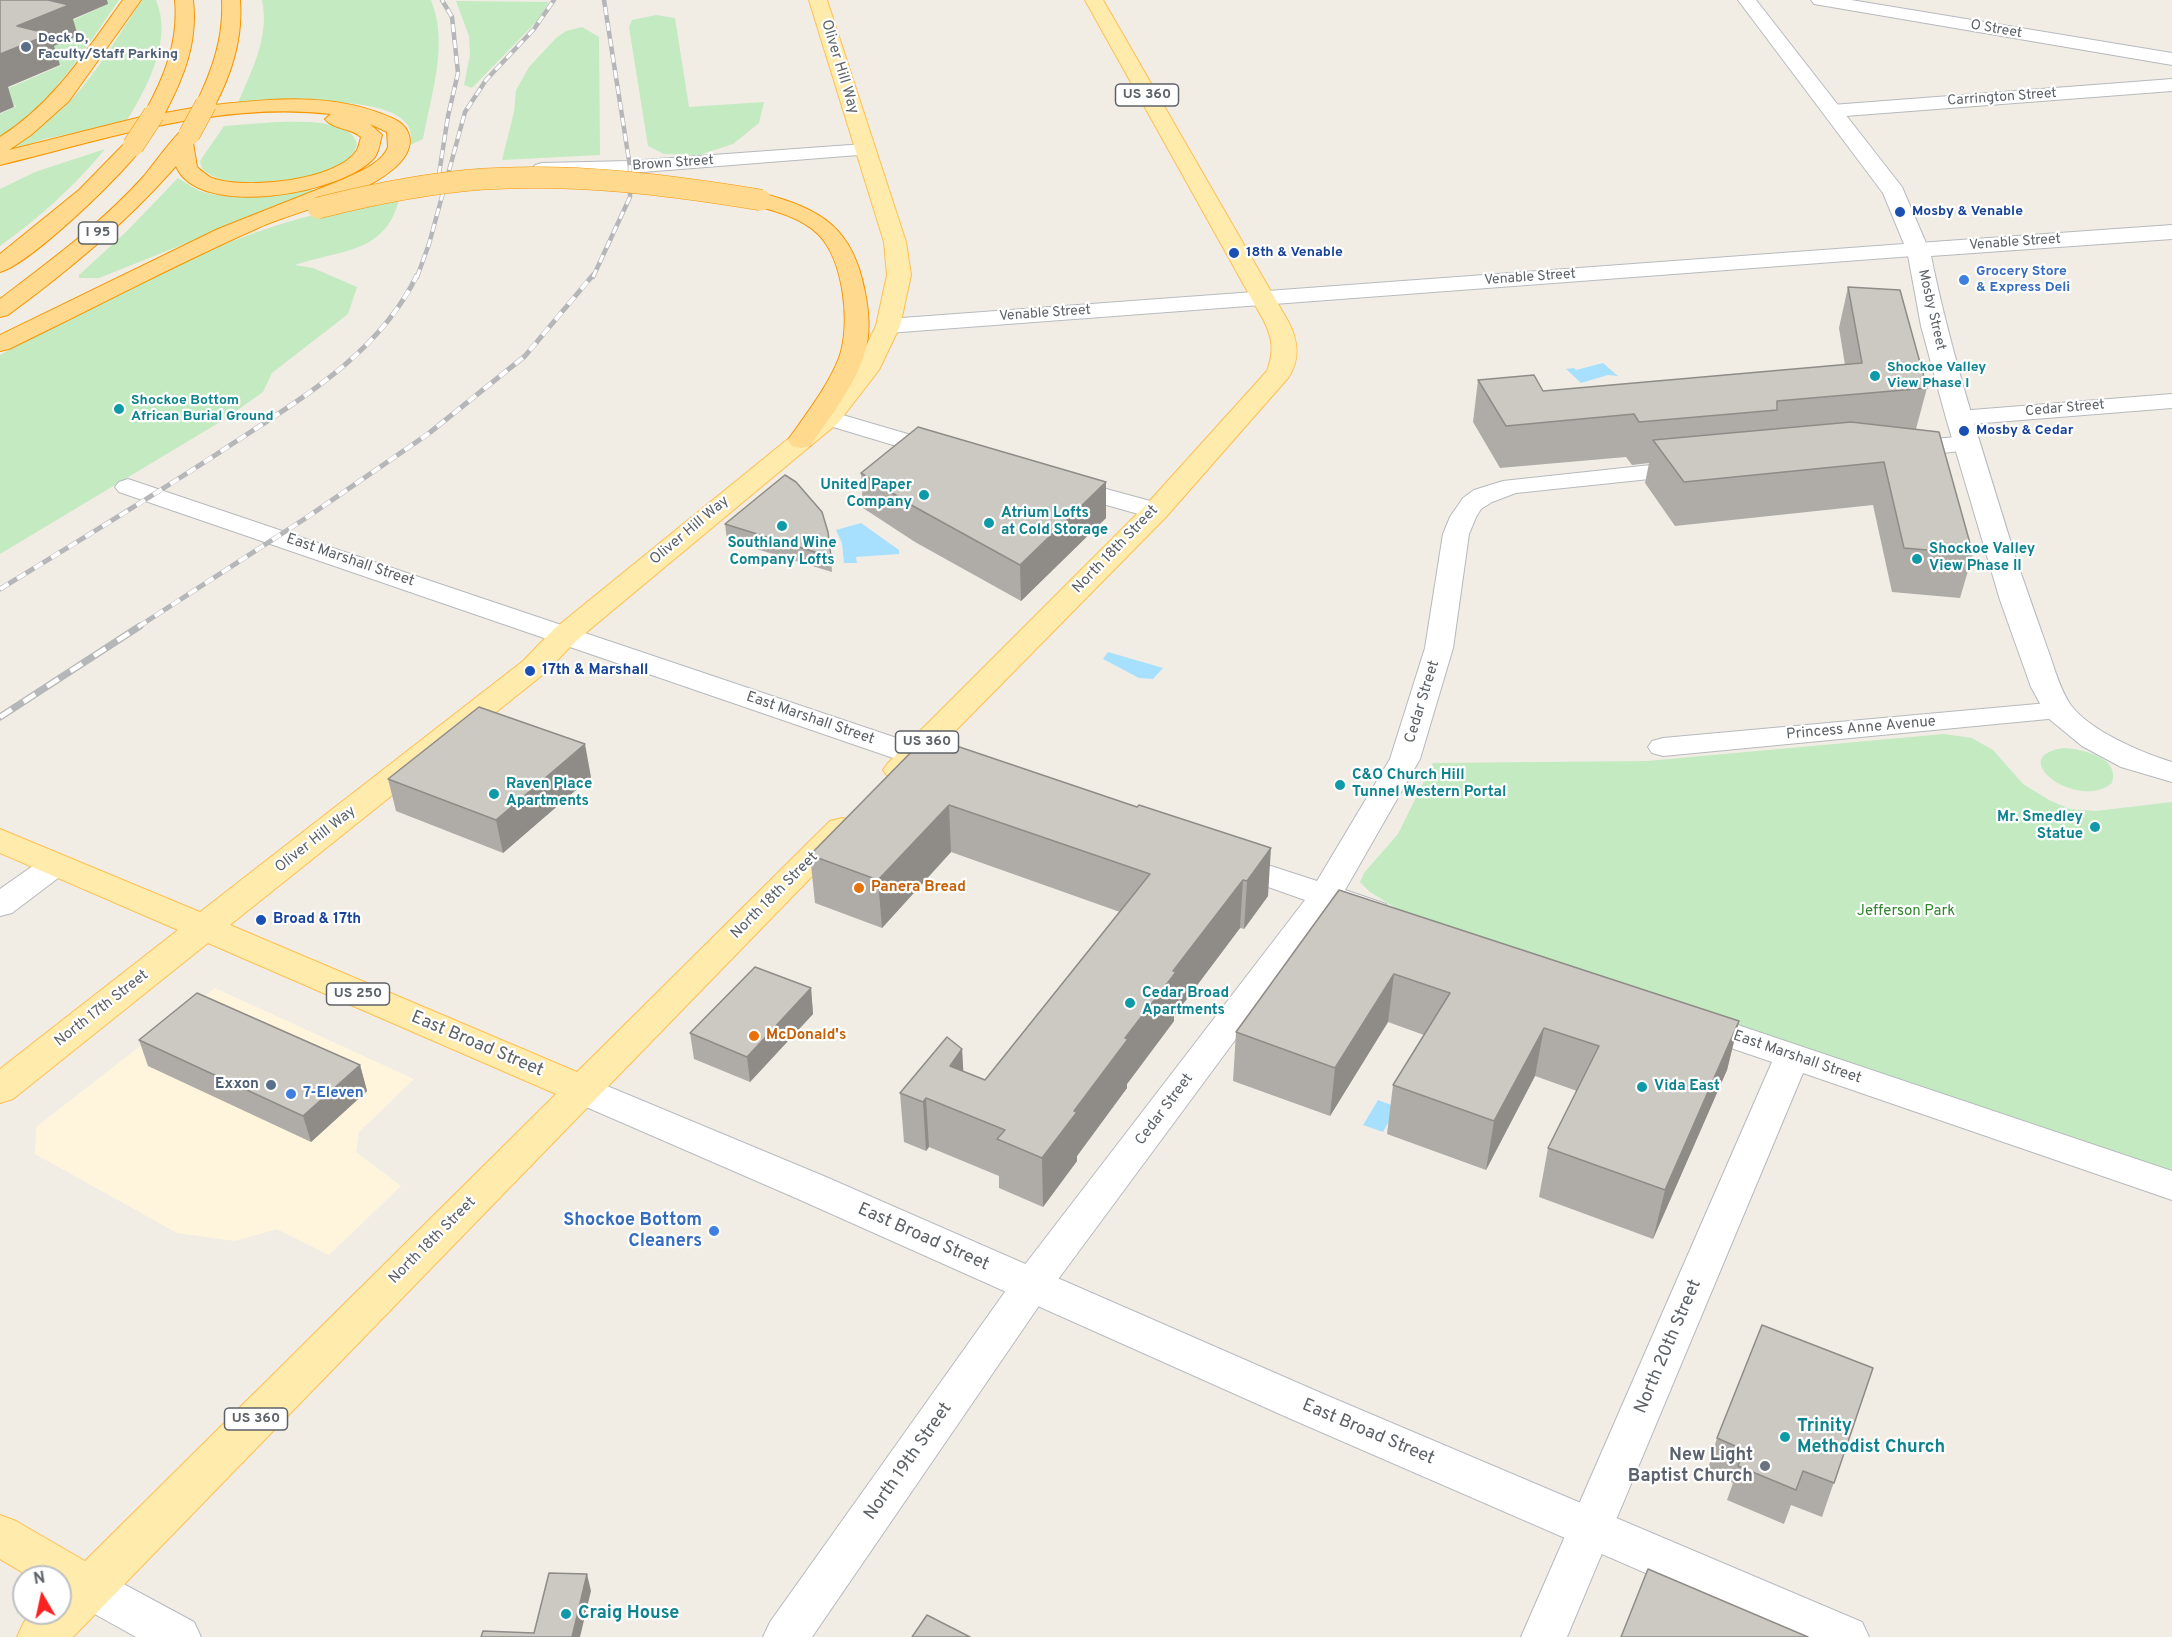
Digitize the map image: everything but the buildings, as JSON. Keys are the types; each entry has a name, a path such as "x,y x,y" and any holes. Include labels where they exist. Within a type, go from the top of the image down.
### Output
{"highway":[{"path":"0,146 24,131 62,97 132,0"},
{"name":"I 95","path":"0,265 86,196 133,146 154,114 179,61 185,32 184,0"},
{"name":"I 95","path":"0,310 98,233 147,185 186,139 206,104 220,70 230,34 231,0"},
{"path":"0,344 245,225 362,179 381,168 395,155 400,145 400,136 393,125 359,110 308,105 272,107 192,115 69,138 4,168"},
{"path":"4,168 48,161 99,144 189,126 243,119 300,116 345,120 362,127 372,135 373,145 356,166 337,175 288,187 232,190 213,186 197,179 188,170 186,139"},
{"path":"170,260 249,229 318,208 430,185 531,177 620,182 760,200 806,216 827,229 842,249 850,271 856,310 856,344 837,386 801,440"}],"main road":[{"name":"Oliver Hill Way","path":"204,928 534,668 565,635 829,418 867,370 888,326 899,275 897,257 886,212 864,150 818,0"},
{"name":"North 18th Street","path":"41,1637 1156,511 1279,373 1287,349 1284,336 1094,0"},
{"name":"Mosby Street","path":"1747,0 1894,192 1918,250 1934,326 1963,431 2015,600 2046,687 2059,711 2093,739 2132,760 2172,772"},
{"name":"Venable Street","path":"888,326 2172,232"},
{"name":"East Broad Street","path":"0,840 812,1188 1031,1286 1845,1637"},
{"name":"North 17th Street","path":"0,1089 204,928"},
{"path":"0,1535 89,1588"}],"street":[{"name":"O Street","path":"1820,0 2172,59"},
{"name":"Carrington Street","path":"1832,111 2172,85"},
{"name":"Brown Street","path":"481,171 630,168 864,150"},
{"name":"Cedar Street","path":"1876,452 1963,431 2172,401"},
{"path":"829,418 963,457"},
{"name":"Cedar Street","path":"1031,1286 1325,896 1405,759 1439,648 1456,534 1472,504 1495,490 1512,486 1714,467"},
{"path":"1041,479 1156,511"},
{"name":"East Marshall Street","path":"128,487 969,774"},
{"name":"Princess Anne Avenue","path":"1663,747 2059,711"},
{"path":"1203,854 1397,920"},
{"path":"0,905 56,865"},
{"name":"East Marshall Street","path":"1670,1014 2172,1186"},
{"name":"North 20th Street","path":"1544,1637 1792,1056"},
{"name":"North 19th Street","path":"786,1637 1031,1286"},
{"path":"89,1588 178,1637"}],"shaded area":[{"path":"215,988 414,1079 359,1132 356,1152 401,1186 329,1255 277,1229 235,1241 177,1233 35,1154 36,1127"}],"green space":[{"path":"95,0 119,0 79,58 52,92 0,138 0,114 17,106 0,101 2,91 62,65 30,56 80,35 54,29 108,4"},
{"path":"142,0 156,0 160,16 160,47 149,79 126,122 44,139 0,154 36,130 70,101 99,65"},
{"path":"262,0 431,0 438,34 437,69 423,139 410,145 409,127 394,114 370,106 309,101 237,105 258,54 264,14"},
{"path":"456,1 549,2 538,20 472,88 464,85 470,55 469,36"},
{"path":"656,15 675,18 689,107 764,102 759,123 733,144 699,155 664,154 648,146 629,27 632,20"},
{"path":"582,27 599,37 600,155 502,160 514,112 516,90 529,67 556,38 566,31"},
{"path":"311,122 336,126 346,130 354,137 357,146 343,164 332,170 285,182 236,184 221,180 203,170 200,162 224,126"},
{"path":"105,149 56,201 0,246 0,189 35,172"},
{"path":"178,178 200,191 217,195 247,196 320,190 99,278 79,278 79,275 126,232"},
{"name":"Shockoe Bottom African Burial Ground","path":"400,194 394,214 386,228 374,239 346,251 295,265 313,268 357,287 348,314 272,373 263,392 225,419 0,554 0,355 122,291 214,248 284,223"},
{"name":"Jefferson Park","path":"1944,734 1972,738 1993,750 2023,784 2049,800 2070,809 2096,811 2172,802 2172,1186 1438,935 1370,892 1360,882 1364,873 1398,834 1433,763 1647,761"},
{"path":"2064,748 2080,750 2105,761 2111,767 2112,783 2098,790 2082,791 2066,787 2052,779 2043,770 2041,761 2047,753"}],"water":[{"path":"1603,363 1618,376 1608,375 1581,383 1566,369 1576,370"},
{"path":"861,523 899,550 899,554 856,557 857,563 844,563 842,543 836,530"},
{"path":"1108,652 1163,668 1153,679 1139,678 1103,659"},
{"path":"1378,1100 1397,1107 1383,1132 1363,1125"}],"railway":[{"path":"439,174 448,116 458,73 452,17 442,0"},
{"path":"417,277 429,244 465,112 486,80 534,29 554,0"},
{"path":"593,277 630,197 630,167 604,0"},
{"path":"0,589 193,470 304,397 357,354 380,330 400,304 417,275"},
{"path":"138,627 306,518 428,434 525,356 593,275"},
{"path":"0,717 140,626"}],"place":[{"name":"Deck D, Faculty/Staff Parking","path":"26,47"},
{"name":"Mosby & Venable","path":"1900,212"},
{"name":"18th & Venable","path":"1234,253"},
{"name":"Grocery Store & Express Deli","path":"1964,280"},
{"name":"Shockoe Valley View Phase I","path":"1875,376"},
{"name":"Shockoe Bottom African Burial Ground","path":"119,409"},
{"name":"Mosby & Cedar","path":"1964,431"},
{"name":"United Paper Company","path":"924,495"},
{"name":"Atrium Lofts at Cold Storage","path":"989,523"},
{"name":"Southland Wine Company Lofts","path":"782,526"},
{"name":"Shockoe Valley View Phase II","path":"1917,559"},
{"name":"17th & Marshall","path":"530,671"},
{"name":"C&O Church Hill Tunnel Western Portal","path":"1340,785"},
{"name":"Raven Place Apartments","path":"494,794"},
{"name":"Mr. Smedley Statue","path":"2095,827"},
{"name":"Panera Bread","path":"859,888"},
{"name":"Broad & 17th","path":"261,920"},
{"name":"Cedar Broad Apartments","path":"1130,1003"},
{"name":"McDonald's","path":"754,1036"},
{"name":"Exxon","path":"271,1085"},
{"name":"Vida East","path":"1642,1087"},
{"name":"7-Eleven","path":"291,1094"},
{"name":"Shockoe Bottom Cleaners","path":"714,1231"},
{"name":"Trinity Methodist Church","path":"1785,1437"},
{"name":"New Light Baptist Church","path":"1765,1466"},
{"name":"Craig House","path":"566,1614"}]}
